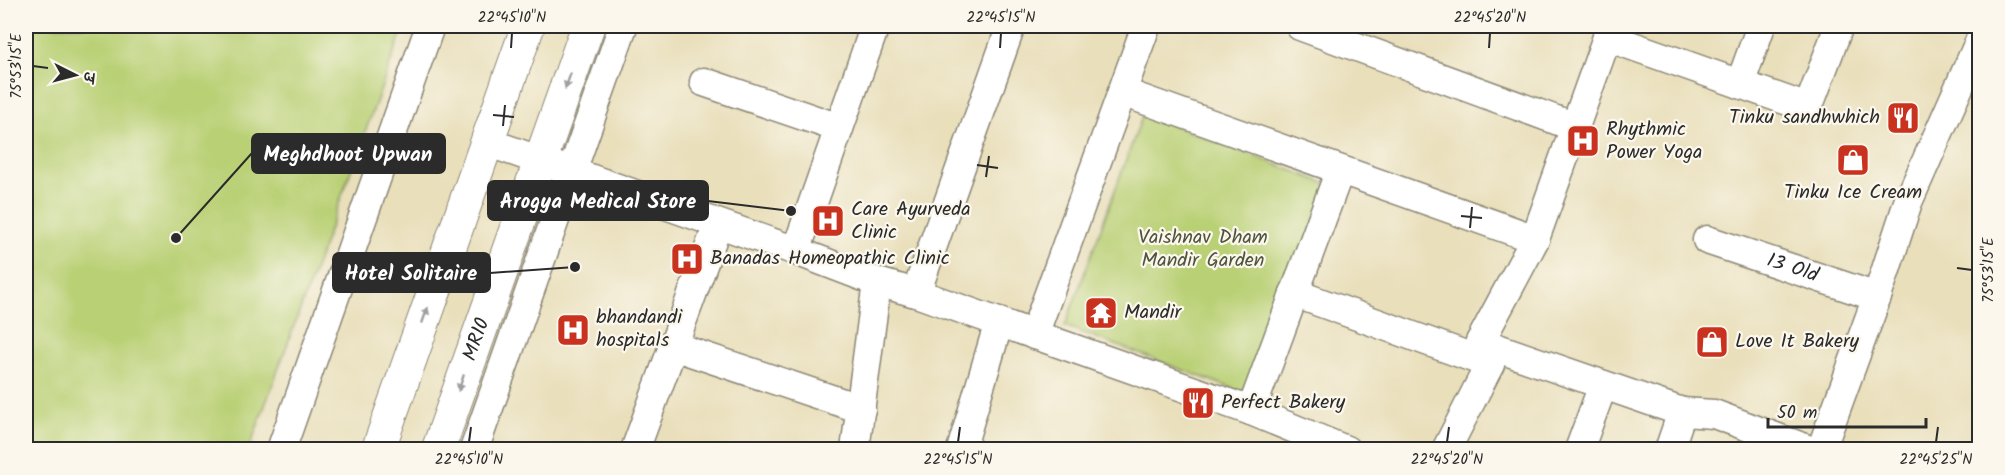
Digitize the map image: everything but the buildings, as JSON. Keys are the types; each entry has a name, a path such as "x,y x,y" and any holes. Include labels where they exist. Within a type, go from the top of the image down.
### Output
{"main road":[{"path":"378,450 528,26"},
{"name":"MR10","path":"438,450 588,26"}],"street":[{"path":"282,450 430,26"},
{"path":"474,450 623,26"},
{"path":"796,251 875,26"},
{"path":"916,293 1011,26"},
{"path":"1034,335 1146,26"},
{"path":"1300,26 1575,127"},
{"path":"1740,84 1761,26"},
{"path":"1446,450 1535,239 1609,31 1740,84 1808,108 1839,26"},
{"path":"1821,450 1877,297 1908,202 1977,51"},
{"path":"704,81 839,128"},
{"path":"1122,92 1535,239"},
{"path":"487,142 796,251 877,282 916,293 1251,411 1346,450"},
{"path":"1251,411 1340,170"},
{"path":"635,450 718,224"},
{"name":"13 Old","path":"1707,240 1877,297"},
{"path":"855,450 877,282"},
{"path":"1294,293 1485,353 1603,385 1682,412 1714,414 1810,450"},
{"path":"965,448 999,322"},
{"path":"673,346 861,409"},
{"path":"1579,450 1603,385"},
{"path":"1669,450 1682,412"}],"green space":[{"path":"26,26 404,26 249,449 26,449"},
{"name":"Vaishnav Dham Mandir Garden","path":"1143,114 1335,187 1258,394 1244,389 1242,392 1065,326"}],"place":[{"name":"Tinku sandhwhich","path":"1903,118"},
{"name":"Rhythmic Power Yoga","path":"1583,141"},
{"name":"Tinku Ice Cream","path":"1853,160"},
{"name":"Arogya Medical Store","path":"791,211"},
{"name":"Care Ayurveda Clinic","path":"828,221"},
{"name":"Meghdhoot Upwan","path":"176,238"},
{"name":"Banadas Homeopathic Clinic","path":"687,259"},
{"name":"Hotel Solitaire","path":"575,267"},
{"name":"Mandir","path":"1101,313"},
{"name":"bhandandi hospitals","path":"573,330"},
{"name":"Love It Bakery","path":"1712,342"},
{"name":"Perfect Bakery","path":"1198,403"}]}
